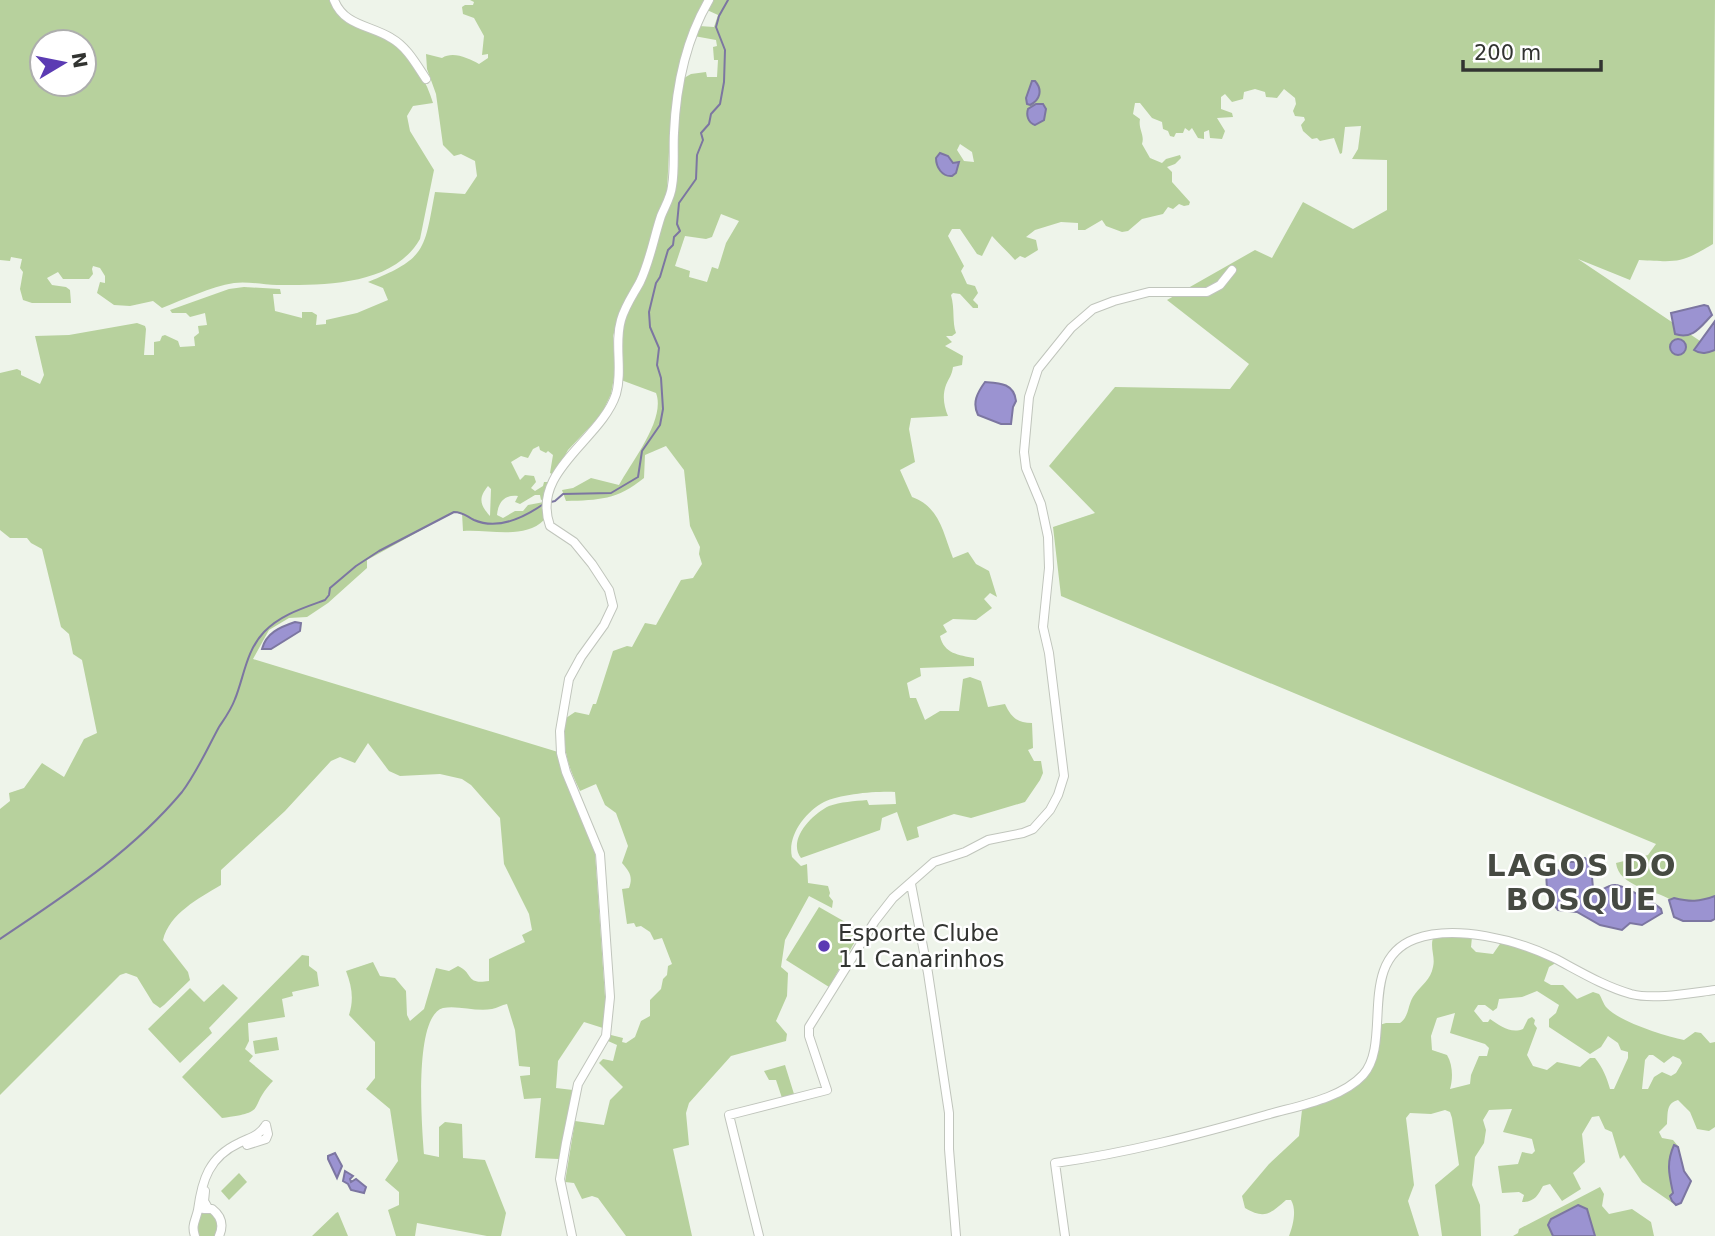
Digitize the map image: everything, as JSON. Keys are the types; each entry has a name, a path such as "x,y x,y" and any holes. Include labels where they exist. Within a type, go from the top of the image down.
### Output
{"street":[{"path":"334,0 337,8 350,21 391,37 399,43 426,79"},
{"path":"572,1236 560,1179 573,1100 582,1073 606,1036 610,997 600,854 563,762 561,719 569,679 604,625 613,606 609,590 592,564 574,542 550,526 545,509 548,495 563,465 599,425 616,392 619,374 619,327 627,302 643,275 670,196 674,124 682,63 709,0"},
{"path":"759,1236 729,1115 827,1090 809,1037 810,1024 880,914 897,894 934,862 970,850 988,840 1032,829 1050,810 1062,785 1064,776 1049,653 1044,634 1049,568 1048,537 1041,504 1026,468 1024,452 1028,397 1038,369 1071,328 1093,309 1114,300 1150,292 1207,292 1220,285 1232,270"},
{"path":"911,884 949,1113 956,1236"},
{"path":"1065,1236 1055,1163 1110,1156 1211,1130 1311,1101 1351,1085 1367,1071 1373,1057 1378,992 1387,966 1399,950 1419,938 1453,933 1519,945 1553,958 1614,988 1638,995 1715,990"},
{"path":"195,1236 193,1224 202,1182 211,1167 231,1147 259,1134 266,1125 266,1139 233,1152 211,1174 204,1201 221,1221 219,1236"},
{"path":"197,1213 208,1208"}],"green space":[{"path":"0,0 332,0 336,9 377,30 399,46 410,58 427,87 433,103 413,106 407,116 410,131 434,170 420,239 408,254 393,266 376,274 336,283 234,283 207,290 162,308 153,301 130,306 114,305 97,293 100,282 105,283 105,276 100,268 93,266 93,274 89,279 63,279 58,272 47,278 52,285 70,290 71,303 32,303 23,300 20,289 22,259 11,257 10,261 0,260"},
{"path":"470,0 706,0 693,24 679,64 670,132 667,191 641,273 623,305 613,336 615,372 611,394 601,415 568,450 554,475 550,473 553,455 540,450 539,446 533,449 528,458 521,456 511,462 520,480 525,475 534,476 536,482 531,488 535,491 543,486 544,482 549,482 544,499 541,500 540,495 535,495 520,504 515,502 518,496 509,496 500,503 497,515 503,518 515,511 523,511 528,505 544,502 544,520 527,530 516,532 463,531 462,513 454,512 367,560 367,568 328,603 307,617 289,618 269,630 253,659 558,752 595,852 607,1025 606,1029 584,1022 558,1061 556,1088 573,1090 559,1159 535,1158 541,1098 524,1099 520,1076 530,1075 530,1067 519,1066 515,1030 507,1004 486,1010 443,1008 433,1016 423,1051 421,1098 424,1154 439,1157 439,1127 445,1122 462,1124 463,1158 485,1160 506,1213 501,1236 487,1236 417,1223 415,1236 396,1236 388,1210 399,1205 399,1192 385,1180 398,1161 390,1109 366,1089 375,1078 375,1042 349,1015 352,993 346,971 373,962 380,976 395,978 406,991 407,1015 410,1021 424,1009 436,968 449,971 458,966 473,980 489,981 489,959 525,942 522,935 532,930 529,914 504,864 500,818 471,785 462,779 440,774 400,776 389,771 368,743 355,763 340,757 331,761 285,811 221,870 221,885 186,908 172,922 163,940 188,972 190,980 164,1005 160,1008 153,1003 137,977 126,973 120,975 0,1095 0,809 10,801 9,793 24,788 42,763 64,777 84,739 97,733 82,660 73,654 69,634 61,627 42,549 27,538 10,538 0,530 0,373 17,369 21,371 21,375 40,384 44,375 35,336 69,335 137,323 146,329 144,355 154,355 154,342 160,341 165,335 178,341 180,347 195,346 194,337 199,333 198,326 207,325 205,313 190,317 186,313 172,313 170,310 229,289 280,289 281,294 273,294 275,311 302,318 302,312 312,312 317,315 316,325 326,324 326,320 357,313 388,300 383,288 368,282 402,266 420,250 425,240 435,192 465,194 477,176 475,161 461,154 454,156 443,145 436,94 427,69 426,54 442,58 461,56 479,64 488,58 488,54 482,55 484,36 474,18 463,14 462,7 473,5 474,2","holes":["488,486 491,489 490,516 482,505 482,498"]},
{"path":"712,0 1715,0 1713,244 1678,260 1639,260 1630,280 1578,259 1715,351 1715,896 1690,901 1674,898 1671,900 1638,886 1623,877 1616,863 1648,855 1656,844 1061,596 1053,527 1095,513 1049,466 1115,387 1230,389 1249,364 1167,300 1255,250 1272,258 1303,202 1353,229 1387,210 1387,160 1352,159 1358,149 1361,126 1345,127 1340,154 1334,138 1320,141 1317,138 1312,139 1303,131 1301,125 1304,117 1295,116 1295,98 1284,89 1277,98 1266,97 1265,92 1255,89 1244,92 1243,99 1232,102 1225,94 1221,97 1221,109 1232,113 1233,117 1217,118 1225,131 1222,139 1210,138 1209,130 1204,132 1204,139 1198,138 1192,128 1189,131 1185,128 1183,133 1170,136 1168,131 1163,129 1162,122 1152,118 1140,103 1135,103 1133,114 1140,119 1142,144 1150,158 1162,163 1180,155 1181,158 1175,164 1167,167 1172,172 1172,182 1190,202 1189,205 1179,204 1173,209 1168,207 1163,214 1142,219 1128,231 1122,232 1106,226 1102,220 1085,230 1078,230 1078,223 1061,222 1035,230 1026,237 1036,240 1038,250 1025,258 1020,256 1015,260 992,236 982,256 977,254 960,229 952,229 948,236 964,266 961,271 967,284 975,286 978,293 973,300 978,308 973,308 960,294 951,295 956,333 946,336 952,342 945,346 963,356 962,365 953,367 945,389 944,401 948,416 911,418 909,429 915,462 900,470 912,497 921,501 935,514 953,558 968,552 976,564 989,571 997,597 990,593 984,599 992,608 976,620 953,619 943,625 947,632 940,636 945,647 953,653 974,658 974,666 920,668 921,676 907,683 910,698 916,698 925,720 940,711 959,711 963,679 970,677 981,681 988,707 1005,704 1015,718 1032,723 1033,748 1028,750 1034,761 1041,761 1043,773 1040,780 1025,802 971,818 954,814 917,827 919,837 907,841 897,812 882,818 880,830 801,858 797,851 799,836 809,821 822,810 838,804 867,800 869,805 896,804 895,792 839,797 824,802 810,812 795,833 792,857 801,866 807,864 808,883 828,886 829,896 833,901 832,908 809,896 785,940 781,967 788,973 787,996 776,1021 787,1034 786,1041 731,1056 689,1103 686,1113 689,1145 673,1149 692,1236 626,1236 598,1198 592,1196 582,1199 574,1183 565,1182 575,1121 604,1125 610,1100 623,1087 599,1063 603,1059 613,1061 617,1045 608,1041 611,1035 623,1038 622,1042 626,1043 635,1037 641,1021 650,1016 650,1000 661,989 668,966 672,964 662,938 654,940 650,932 641,926 627,924 622,889 629,888 631,878 622,863 628,846 616,813 605,805 596,784 580,791 567,756 566,718 575,712 589,715 593,704 596,704 613,651 632,647 645,623 656,625 681,580 693,578 702,564 700,547 690,526 684,470 666,446 645,455 644,478 616,495 566,501 562,490 573,488 591,478 619,485 646,440 656,415 656,393 621,380 623,324 630,305 643,286 665,215 684,78 706,72 707,77 717,77 718,60 714,60 713,47 717,46 716,40 694,36 699,26 714,27 718,15 707,10","holes":["960,144 972,152 974,162 964,161 957,150","721,214 739,221 726,243 718,269 712,267 707,282 689,277 690,271 675,266 685,236 706,239 712,237"]},
{"name":"Esporte Clube 11 Canarinhos","path":"819,907 861,931 829,987 786,960"},
{"path":"1435,934 1472,937 1471,947 1476,952 1493,954 1502,941 1559,961 1549,967 1544,981 1551,985 1563,985 1577,999 1593,992 1599,994 1613,1013 1632,1023 1684,1040 1695,1032 1701,1033 1710,1043 1715,1042 1715,1127 1709,1131 1697,1129 1690,1112 1678,1100 1670,1106 1667,1124 1659,1132 1662,1138 1673,1140 1678,1146 1675,1146 1671,1157 1674,1204 1642,1182 1624,1155 1620,1159 1612,1132 1605,1129 1599,1116 1592,1117 1582,1134 1585,1162 1573,1173 1581,1189 1562,1201 1550,1184 1543,1186 1536,1197 1526,1202 1522,1202 1524,1195 1519,1192 1502,1193 1498,1166 1518,1164 1522,1152 1532,1154 1535,1151 1532,1139 1503,1132 1512,1109 1489,1110 1483,1120 1486,1130 1484,1143 1475,1157 1472,1185 1480,1205 1481,1236 1442,1236 1435,1185 1459,1165 1452,1118 1450,1112 1445,1110 1431,1114 1410,1113 1406,1118 1414,1185 1408,1201 1419,1236 1289,1236 1294,1213 1291,1200 1286,1200 1272,1211 1263,1214 1245,1208 1242,1196 1269,1164 1299,1136 1302,1110 1367,1071 1376,1026 1400,1023 1403,1020 1412,998 1432,971","holes":["1537,991 1559,1005 1556,1013 1549,1019 1549,1027 1590,1054 1601,1047 1608,1036 1618,1043 1621,1050 1628,1052 1628,1058 1614,1089 1610,1089 1595,1058 1590,1058 1580,1067 1557,1062 1547,1070 1533,1066 1527,1055 1537,1028 1532,1017 1523,1029 1514,1031 1490,1019 1483,1022 1474,1011 1478,1005 1485,1005 1493,1011 1497,1008 1499,999 1522,997","1455,1013 1450,1033 1485,1044 1489,1048 1487,1056 1479,1056 1470,1084 1450,1089 1452,1072 1449,1059 1447,1055 1432,1050 1431,1036 1437,1018","1649,1055 1653,1055 1664,1063 1673,1056 1682,1063 1676,1073 1671,1076 1662,1072 1654,1077 1648,1089 1642,1089 1645,1060"]},
{"path":"302,955 309,956 309,966 317,972 319,986 292,992 293,996 282,999 285,1017 248,1023 249,1041 245,1049 253,1056 249,1061 273,1081 252,1111 222,1118 182,1077"},
{"path":"223,984 238,998 209,1028 212,1033 180,1063 148,1029 190,988 204,1002"},
{"path":"277,1037 279,1050 255,1054 253,1041"},
{"path":"785,1065 794,1094 782,1098 776,1080 769,1080 764,1071"},
{"path":"239,1173 247,1182 229,1200 221,1191"},
{"path":"1600,1187 1604,1194 1602,1206 1609,1214 1632,1209 1651,1222 1654,1236 1595,1236 1587,1209 1548,1225 1553,1236 1513,1236 1519,1229"},
{"path":"211,1211 219,1220 216,1236 196,1236 198,1216"},
{"path":"338,1212 348,1236 312,1236 336,1213"}],"shaded area":[{"path":"1032,81 1035,81 1040,91 1030,105 1027,104 1026,98"},
{"path":"1036,104 1043,104 1046,109 1044,120 1035,125 1029,121 1027,114 1028,109"},
{"path":"940,153 948,156 953,163 959,162 956,173 952,176 945,175 938,168 936,158"},
{"path":"1708,306 1712,315 1700,327 1692,334 1675,334 1671,313"},
{"path":"1715,321 1715,350 1699,353 1694,350"},
{"path":"1678,339 1684,341 1684,353 1678,355 1672,353 1670,347 1672,341"},
{"path":"985,382 1005,385 1015,395 1011,424 1001,424 978,415 976,398"},
{"path":"295,622 301,623 300,631 271,649 262,649 270,635"},
{"path":"1579,858 1585,858 1591,866 1593,888 1600,891 1612,885 1620,886 1653,903 1662,913 1642,925 1630,923 1622,930 1600,925 1577,912 1558,910 1548,891 1548,869 1563,871 1568,862 1576,862"},
{"path":"1715,896 1715,919 1711,921 1683,921 1674,917 1669,900 1674,898 1694,901"},
{"path":"1674,1145 1678,1147 1684,1171 1691,1181 1681,1203 1676,1205 1670,1196 1673,1193 1669,1169"},
{"path":"335,1153 342,1166 337,1178 328,1159 328,1156"},
{"path":"345,1171 353,1176 351,1182 356,1179 366,1187 364,1193 351,1190 343,1181"},
{"path":"1578,1205 1587,1209 1595,1236 1553,1236 1548,1225 1551,1219"}],"waterway":[{"path":"551,502 563,494 611,493 638,477 642,451 660,425 663,409 661,378 657,365 659,348 650,327 649,312 668,250 680,231 677,224 679,203 696,179 697,155 703,140 701,133 720,104 725,50 716,27 728,0"},
{"path":"0,939 119,854 182,792 232,707 253,647 270,626 292,613 325,600 330,588 356,566 454,512 492,524 518,518 542,505"}],"place":[{"name":"Esporte Clube 11 Canarinhos","path":"824,946"}],"district":[{"name":"LAGOS DO BOSQUE","path":"1582,882"}]}
